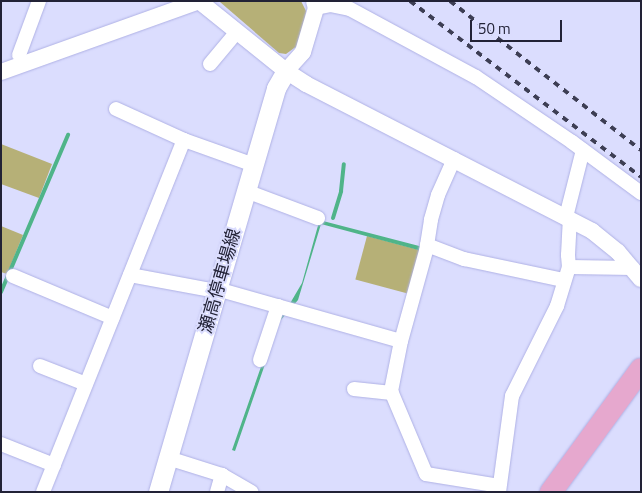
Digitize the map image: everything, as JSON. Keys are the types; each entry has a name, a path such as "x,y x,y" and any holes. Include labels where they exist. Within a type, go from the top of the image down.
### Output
{"highway":[{"path":"551,492 641,369"}],"main road":[{"name":"瀬高停車場線","path":"158,492 276,88 286,71"}],"street":[{"path":"19,55 39,1"},
{"path":"1,72 199,1 236,33 286,71 592,230 637,273"},
{"path":"286,71 303,52 315,5 350,9 476,77 583,150 641,193"},
{"path":"210,64 236,33"},
{"path":"116,109 184,140 254,165"},
{"path":"43,492 184,140"},
{"path":"454,159 438,195 431,220 427,245 401,341 392,393 426,474 499,489 512,396 557,306 567,273 568,218 583,150"},
{"path":"246,190 318,218"},
{"path":"427,245 464,259 567,273 637,273"},
{"path":"130,275 217,290 401,341"},
{"path":"13,276 113,318"},
{"path":"260,360 278,306"},
{"path":"40,366 86,384"},
{"path":"354,389 392,393"},
{"path":"1,444 54,465"},
{"path":"168,458 222,475 251,492"},
{"path":"217,492 222,475"}],"shaded area":[{"path":"301,1 306,11 305,19 297,46 286,54 279,53 220,2"},
{"path":"1,144 52,164 39,198 1,184"},
{"path":"323,221 423,247 422,251 321,224 298,300 280,321 235,451 232,450 278,318 285,312 302,283 319,222"},
{"path":"1,226 23,235 7,274 1,272"},
{"path":"367,236 422,251 410,294 355,279"}],"waterway":[{"path":"1,292 68,135"},
{"path":"333,218 341,191 344,164"}],"railway":[{"path":"410,1 641,177"},
{"path":"450,1 641,150"}]}
